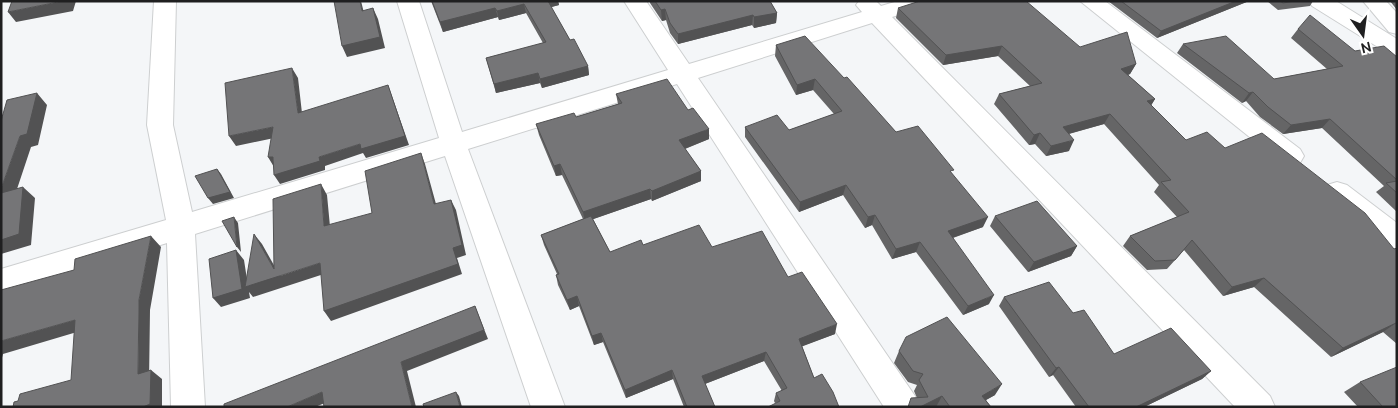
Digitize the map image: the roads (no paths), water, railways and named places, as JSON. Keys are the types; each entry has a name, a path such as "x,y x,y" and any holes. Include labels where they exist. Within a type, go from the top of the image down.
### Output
{"street":[{"path":"164,1 160,124 181,226 188,407"},
{"path":"408,1 454,145 548,407"},
{"path":"635,1 903,407"},
{"path":"1,282 454,145 683,73 870,8 922,1"},
{"path":"1092,1 1397,239"},
{"path":"1320,1 1397,49"},
{"path":"1374,1 1397,27"},
{"path":"870,8 1258,407"}]}
